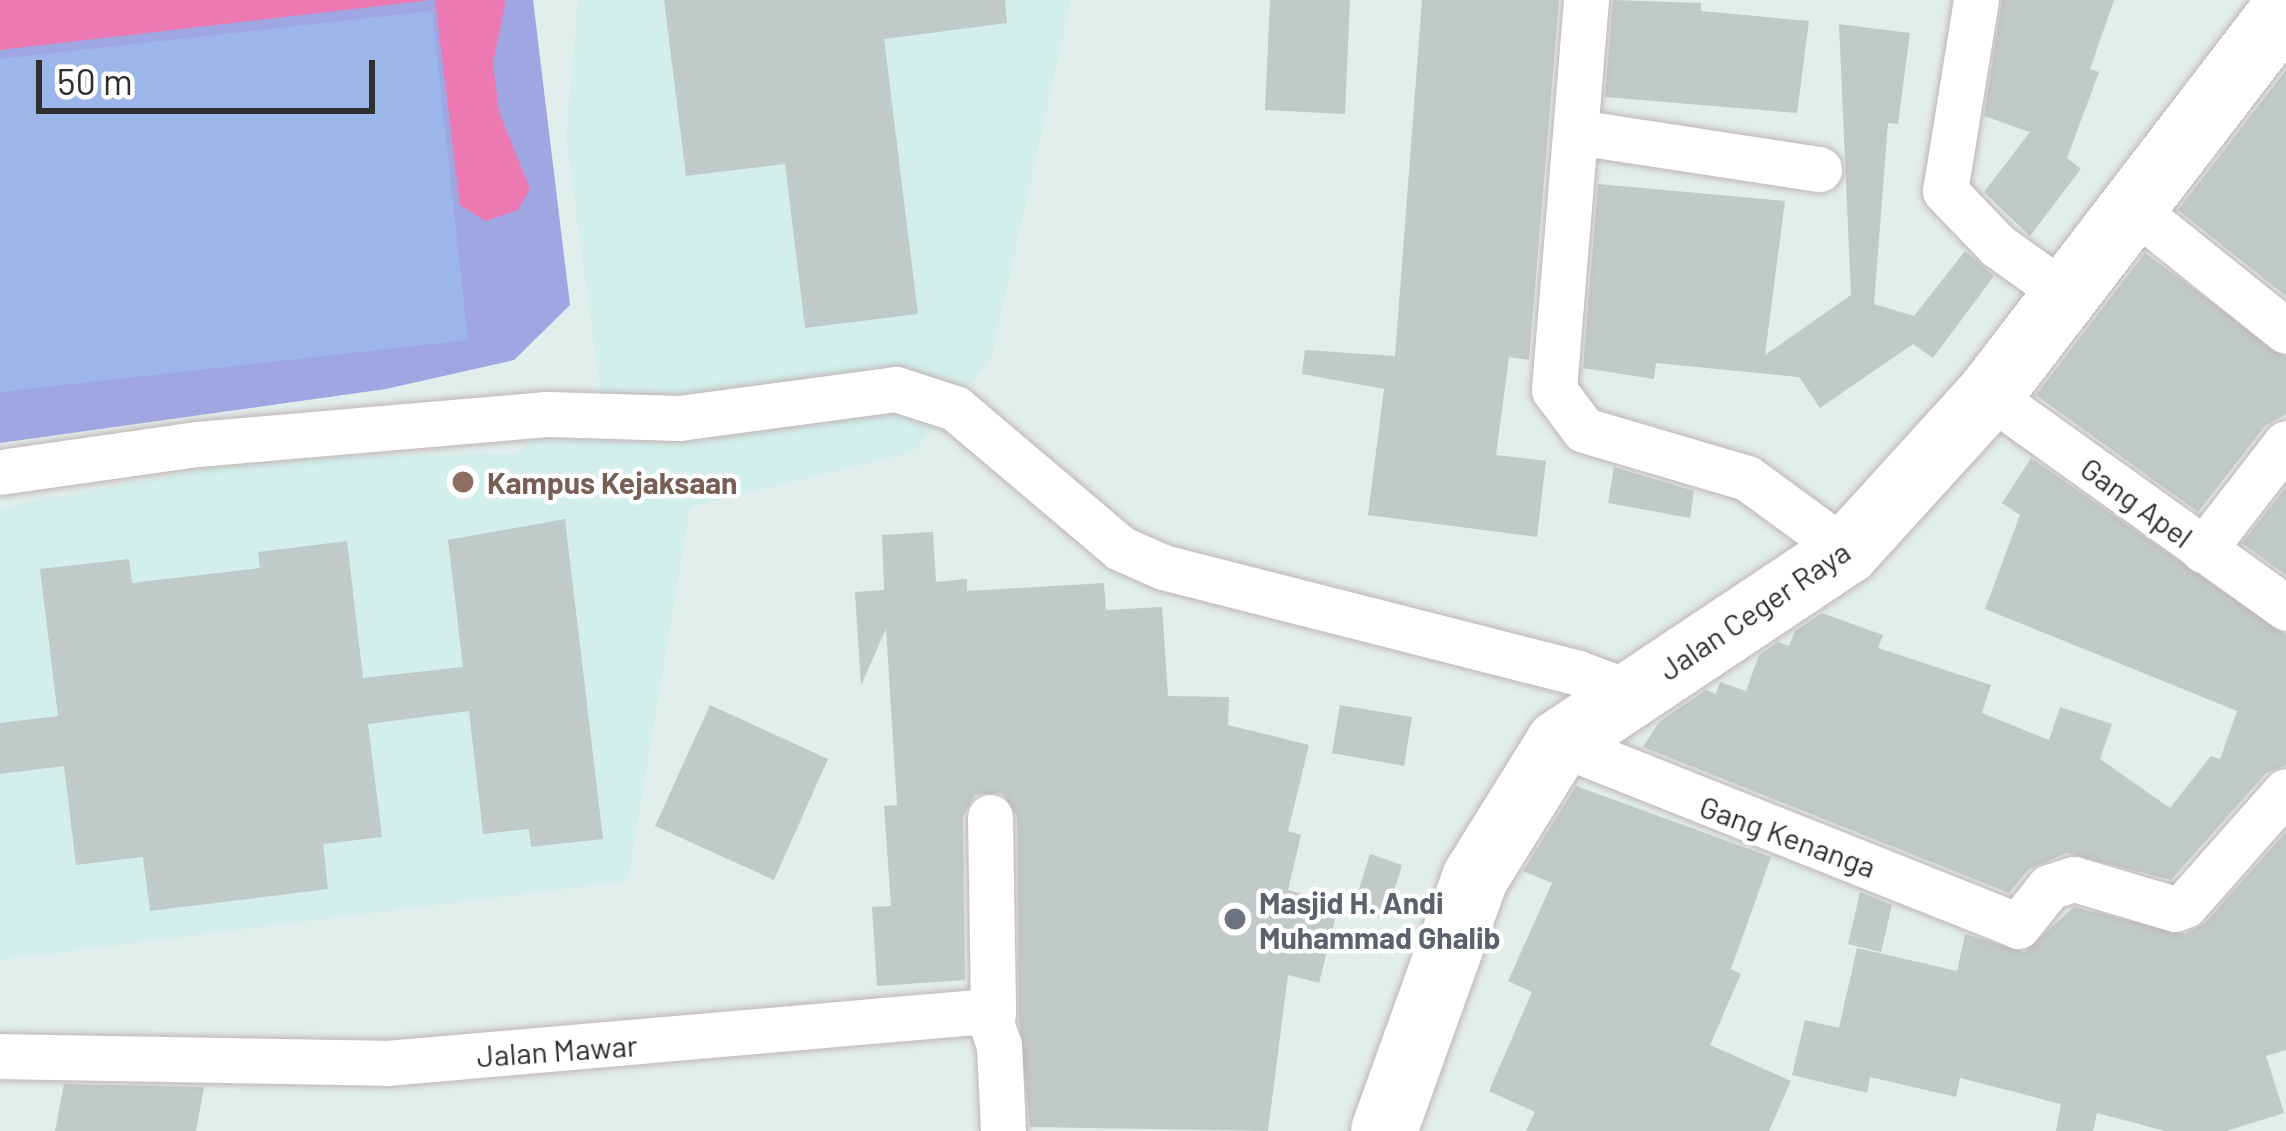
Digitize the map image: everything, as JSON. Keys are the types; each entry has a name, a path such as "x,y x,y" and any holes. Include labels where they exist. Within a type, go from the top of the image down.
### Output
{"main road":[{"name":"Jalan Ceger Raya","path":"1384,1131 1475,878 1559,743 1847,551 1989,395 2282,23"}],"street":[{"path":"1586,0 1554,390 1566,415 1584,430 1747,478 1847,551"},
{"path":"1976,0 1946,191 1971,223 2067,295"},
{"path":"1576,132 1819,169"},
{"path":"2135,210 2286,331"},
{"path":"0,472 197,444 548,414 679,418 896,389 955,408 1120,548 1163,567 1578,673 1631,693"},
{"name":"Gang Apel","path":"1989,395 2286,608"},
{"path":"2203,550 2286,443"},
{"name":"Gang Kenanga","path":"1559,743 2018,926 2049,887 2074,880 2175,909 2283,821"},
{"path":"990,817 993,1014 1003,1131"},
{"name":"Jalan Mawar","path":"0,1056 387,1063 993,1014"}],"shaded area":[{"path":"0,0 533,0 570,305 514,360 386,389 0,443"},
{"path":"0,0 431,0 0,50"},
{"path":"435,0 506,0 493,63 499,112 530,189 518,210 485,221 460,205"},
{"name":"Kampus Kejaksaan","path":"578,0 1071,0 991,359 913,452 690,507 628,881 0,960 0,508 263,458 517,453 600,389 566,137"},
{"path":"432,11 468,340 0,392 0,59"}],"building":[{"path":"664,0 1005,0 1007,23 884,39 918,314 805,328 785,164 686,176"},
{"path":"1270,0 1350,0 1345,114 1265,110"},
{"path":"1422,0 1559,0 1529,360 1509,357 1496,455 1546,461 1537,537 1368,515 1384,389 1302,374 1305,350 1395,356"},
{"path":"1613,0 1701,3 1701,11 1809,21 1797,113 1605,97"},
{"path":"2002,0 2114,0 2090,69 2099,72 2067,158 2081,169 2030,236 1984,192 2030,132 1984,116"},
{"path":"1839,24 1910,33 1898,124 1888,123 1874,304 1914,316 1965,251 1994,276 1933,358 1913,344 1820,408 1799,377 1656,363 1654,379 1583,368 1598,184 1785,201 1765,355 1851,295"},
{"path":"2286,70 2286,296 2178,210"},
{"path":"2145,253 2286,357 2286,414 2265,426 2198,512 2036,395"},
{"path":"2031,458 2286,635 2286,765 2266,773 2171,880 2067,853 2029,869 2009,893 1643,747 1659,722 1706,690 1716,694 1720,682 1746,691 1759,655 1778,642 1789,646 1795,631 1822,613 1883,635 1878,648 1991,685 1982,713 2049,740 2060,707 2112,724 2100,759 2170,808 2211,756 2220,759 2237,711 1985,609 2020,515 2002,503"},
{"path":"1614,467 1694,491 1690,518 1608,503"},
{"path":"2286,487 2286,575 2242,543"},
{"path":"565,519 603,839 531,847 529,829 483,834 469,711 368,724 382,837 323,844 328,889 150,911 143,857 76,865 64,766 0,774 0,723 58,716 40,569 129,559 132,583 260,568 258,552 347,541 363,678 463,667 448,540"},
{"path":"933,532 936,582 967,579 967,591 1104,583 1106,610 1162,607 1168,696 1229,697 1228,725 1309,745 1288,831 1301,835 1288,890 1339,903 1319,983 1288,975 1268,1131 1030,1127 1019,1020 1017,817 1002,793 975,795 963,816 965,980 877,986 872,907 891,906 884,806 897,805 886,629 861,685 855,592 884,590 882,535"},
{"path":"710,705 828,759 774,880 655,826"},
{"path":"1340,705 1412,717 1404,766 1332,753"},
{"path":"1576,786 1771,857 1731,969 1741,974 1710,1045 1791,1081 1769,1131 1526,1131 1535,1112 1489,1091 1532,992 1508,981 1552,883 1523,871"},
{"path":"2286,832 2286,1050 2266,1056 2284,1113 2226,1131 2165,1131 2097,1113 2093,1131 2056,1131 2061,1104 1960,1078 1956,1097 1870,1077 1867,1093 1792,1075 1805,1020 1839,1028 1857,948 1957,971 1965,934 2024,952 2074,907 2185,934 2205,923"},
{"path":"1370,854 1402,865 1386,919 1353,908"},
{"path":"1860,892 1892,905 1881,952 1848,944"},
{"path":"64,1084 204,1087 196,1131 55,1131"}],"place":[{"name":"Kampus Kejaksaan","path":"463,482"},
{"name":"Masjid H. Andi Muhammad Ghalib","path":"1235,919"}]}
